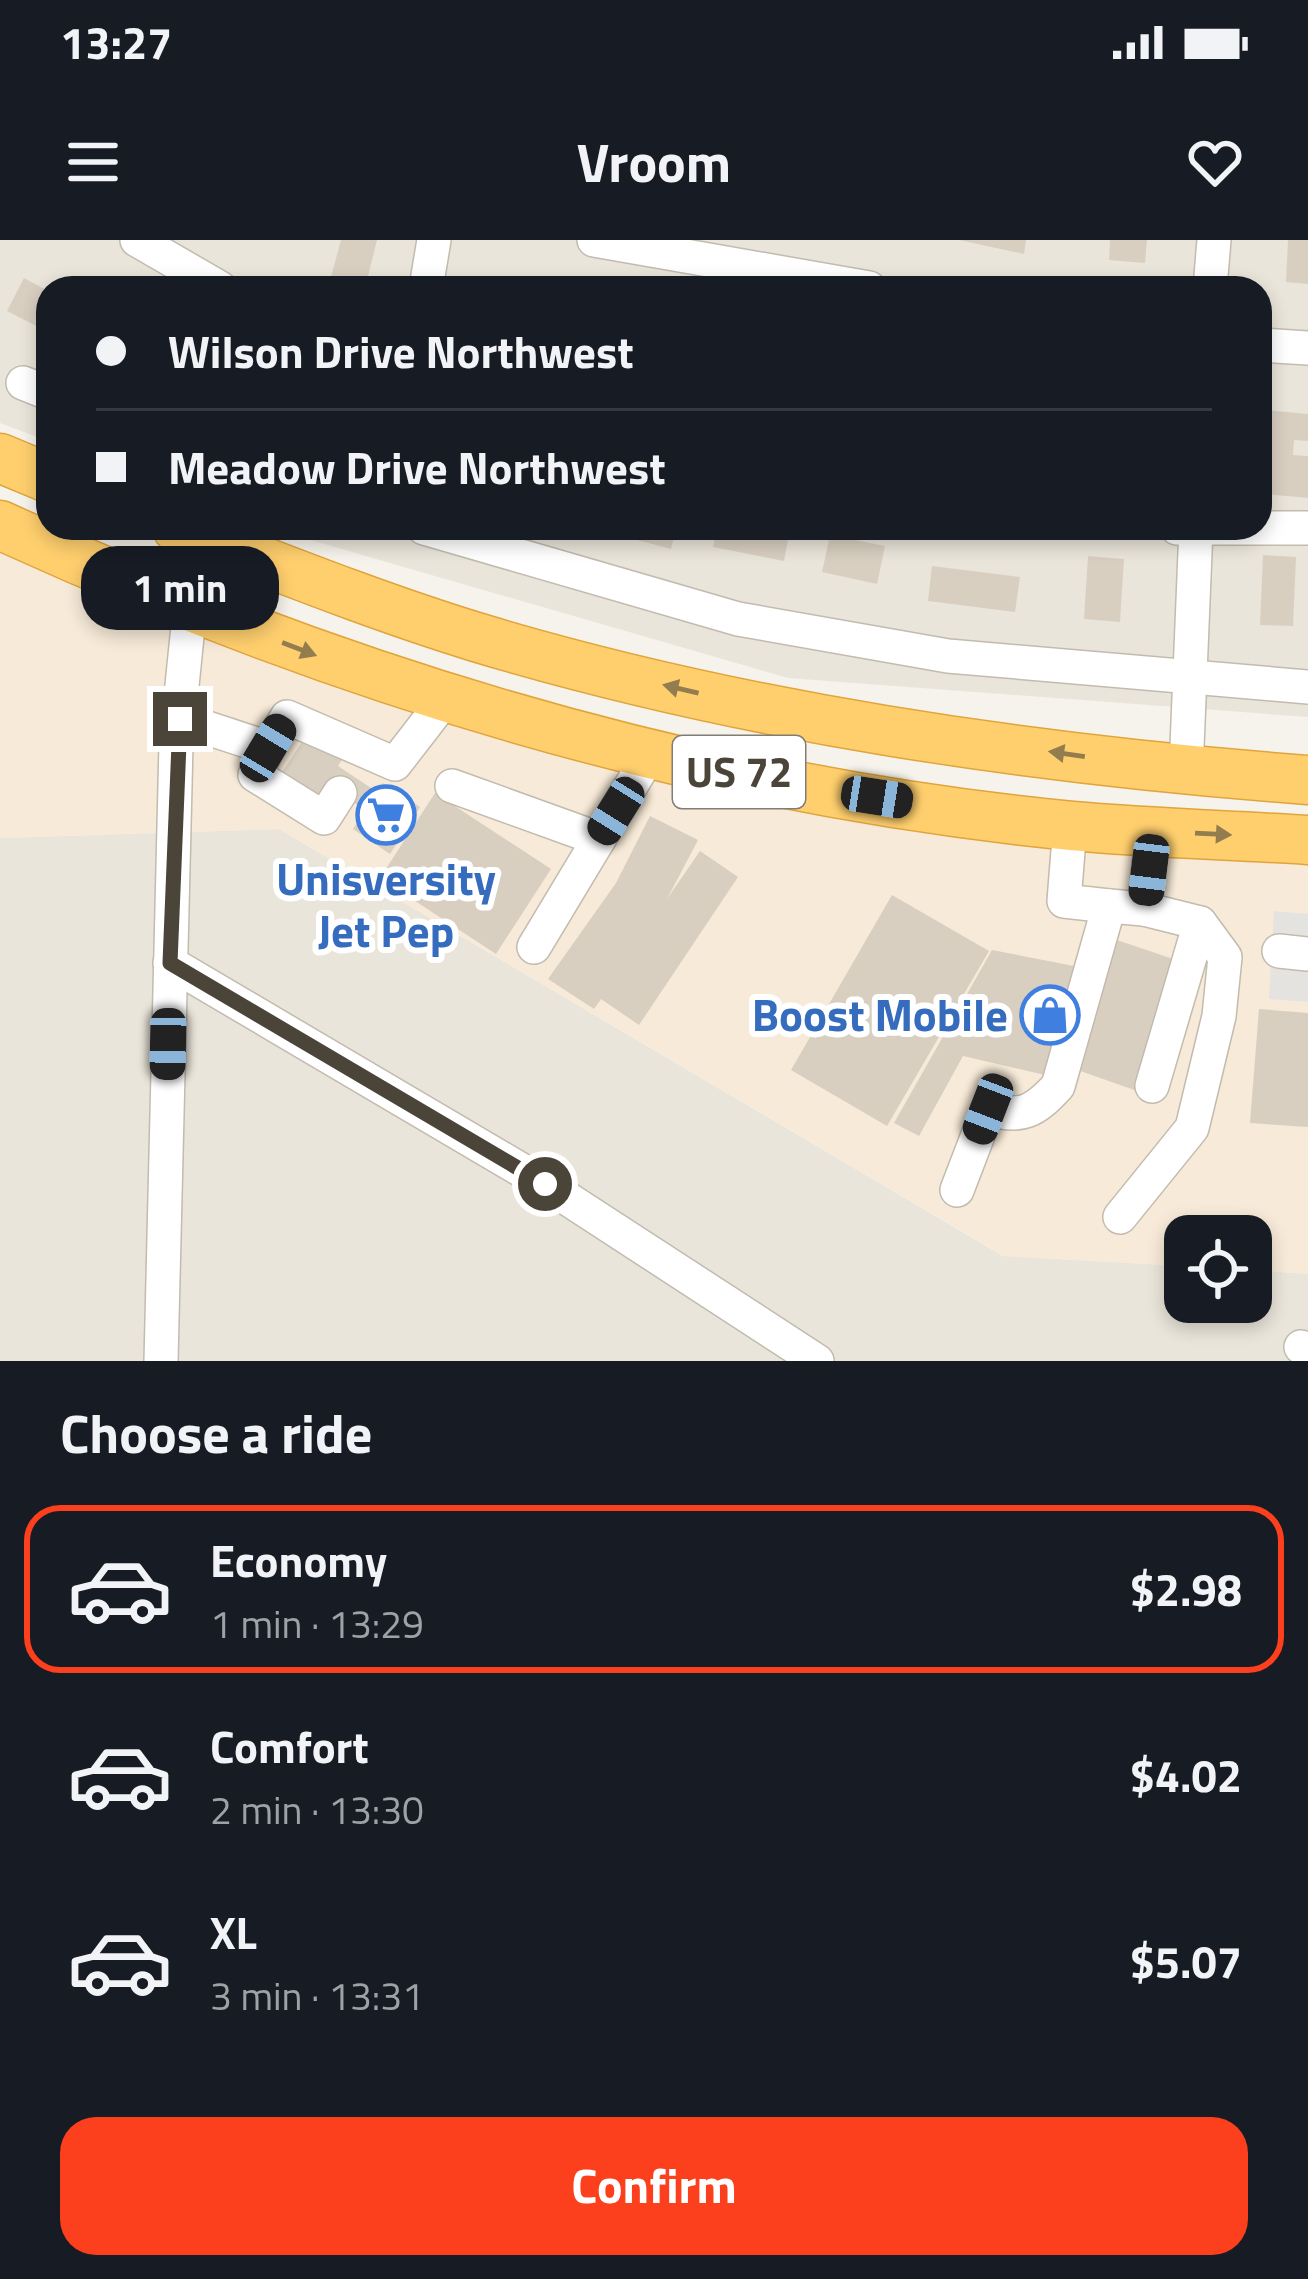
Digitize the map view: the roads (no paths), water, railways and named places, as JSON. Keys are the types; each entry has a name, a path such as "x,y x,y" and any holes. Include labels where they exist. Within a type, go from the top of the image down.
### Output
{"highway":[{"path":"0,458 36,473"},
{"name":"US 72","path":"0,525 190,607 371,676 650,754 1070,826 1308,840"},
{"name":"US 72","path":"208,540 475,637 795,716 1186,771 1308,780"},
{"path":"953,808 983,788 1130,798 1168,796 1186,771"}],"street":[{"path":"136,240 199,276"},
{"path":"428,276 434,240"},
{"path":"594,240 800,276"},
{"path":"1211,276 1214,240"},
{"path":"1272,346 1308,347"},
{"path":"1272,528 1308,528"},
{"path":"163,1360 170,963 180,719 197,540"},
{"path":"465,540 738,619 947,656 1308,687"},
{"path":"1186,771 1189,540"},
{"path":"353,773 287,717 254,775 324,818 353,773 394,764 446,698"},
{"path":"180,719 268,748"},
{"path":"534,946 650,754"},
{"path":"452,786 599,839"},
{"path":"1070,826 1064,901 1144,909 1200,923 1225,957 1219,1016 1192,1128 1120,1217"},
{"path":"1144,909 1153,831"},
{"path":"957,1190 988,1109 1015,1117 1039,1107 1058,1086 1108,906"},
{"path":"1151,1086 1200,923"},
{"path":"170,963 545,1184 818,1361"}],"place":[{"name":"Unisversity Jet Pep","path":"386,815"},
{"name":"Boost Mobile","path":"1050,1015"}]}
